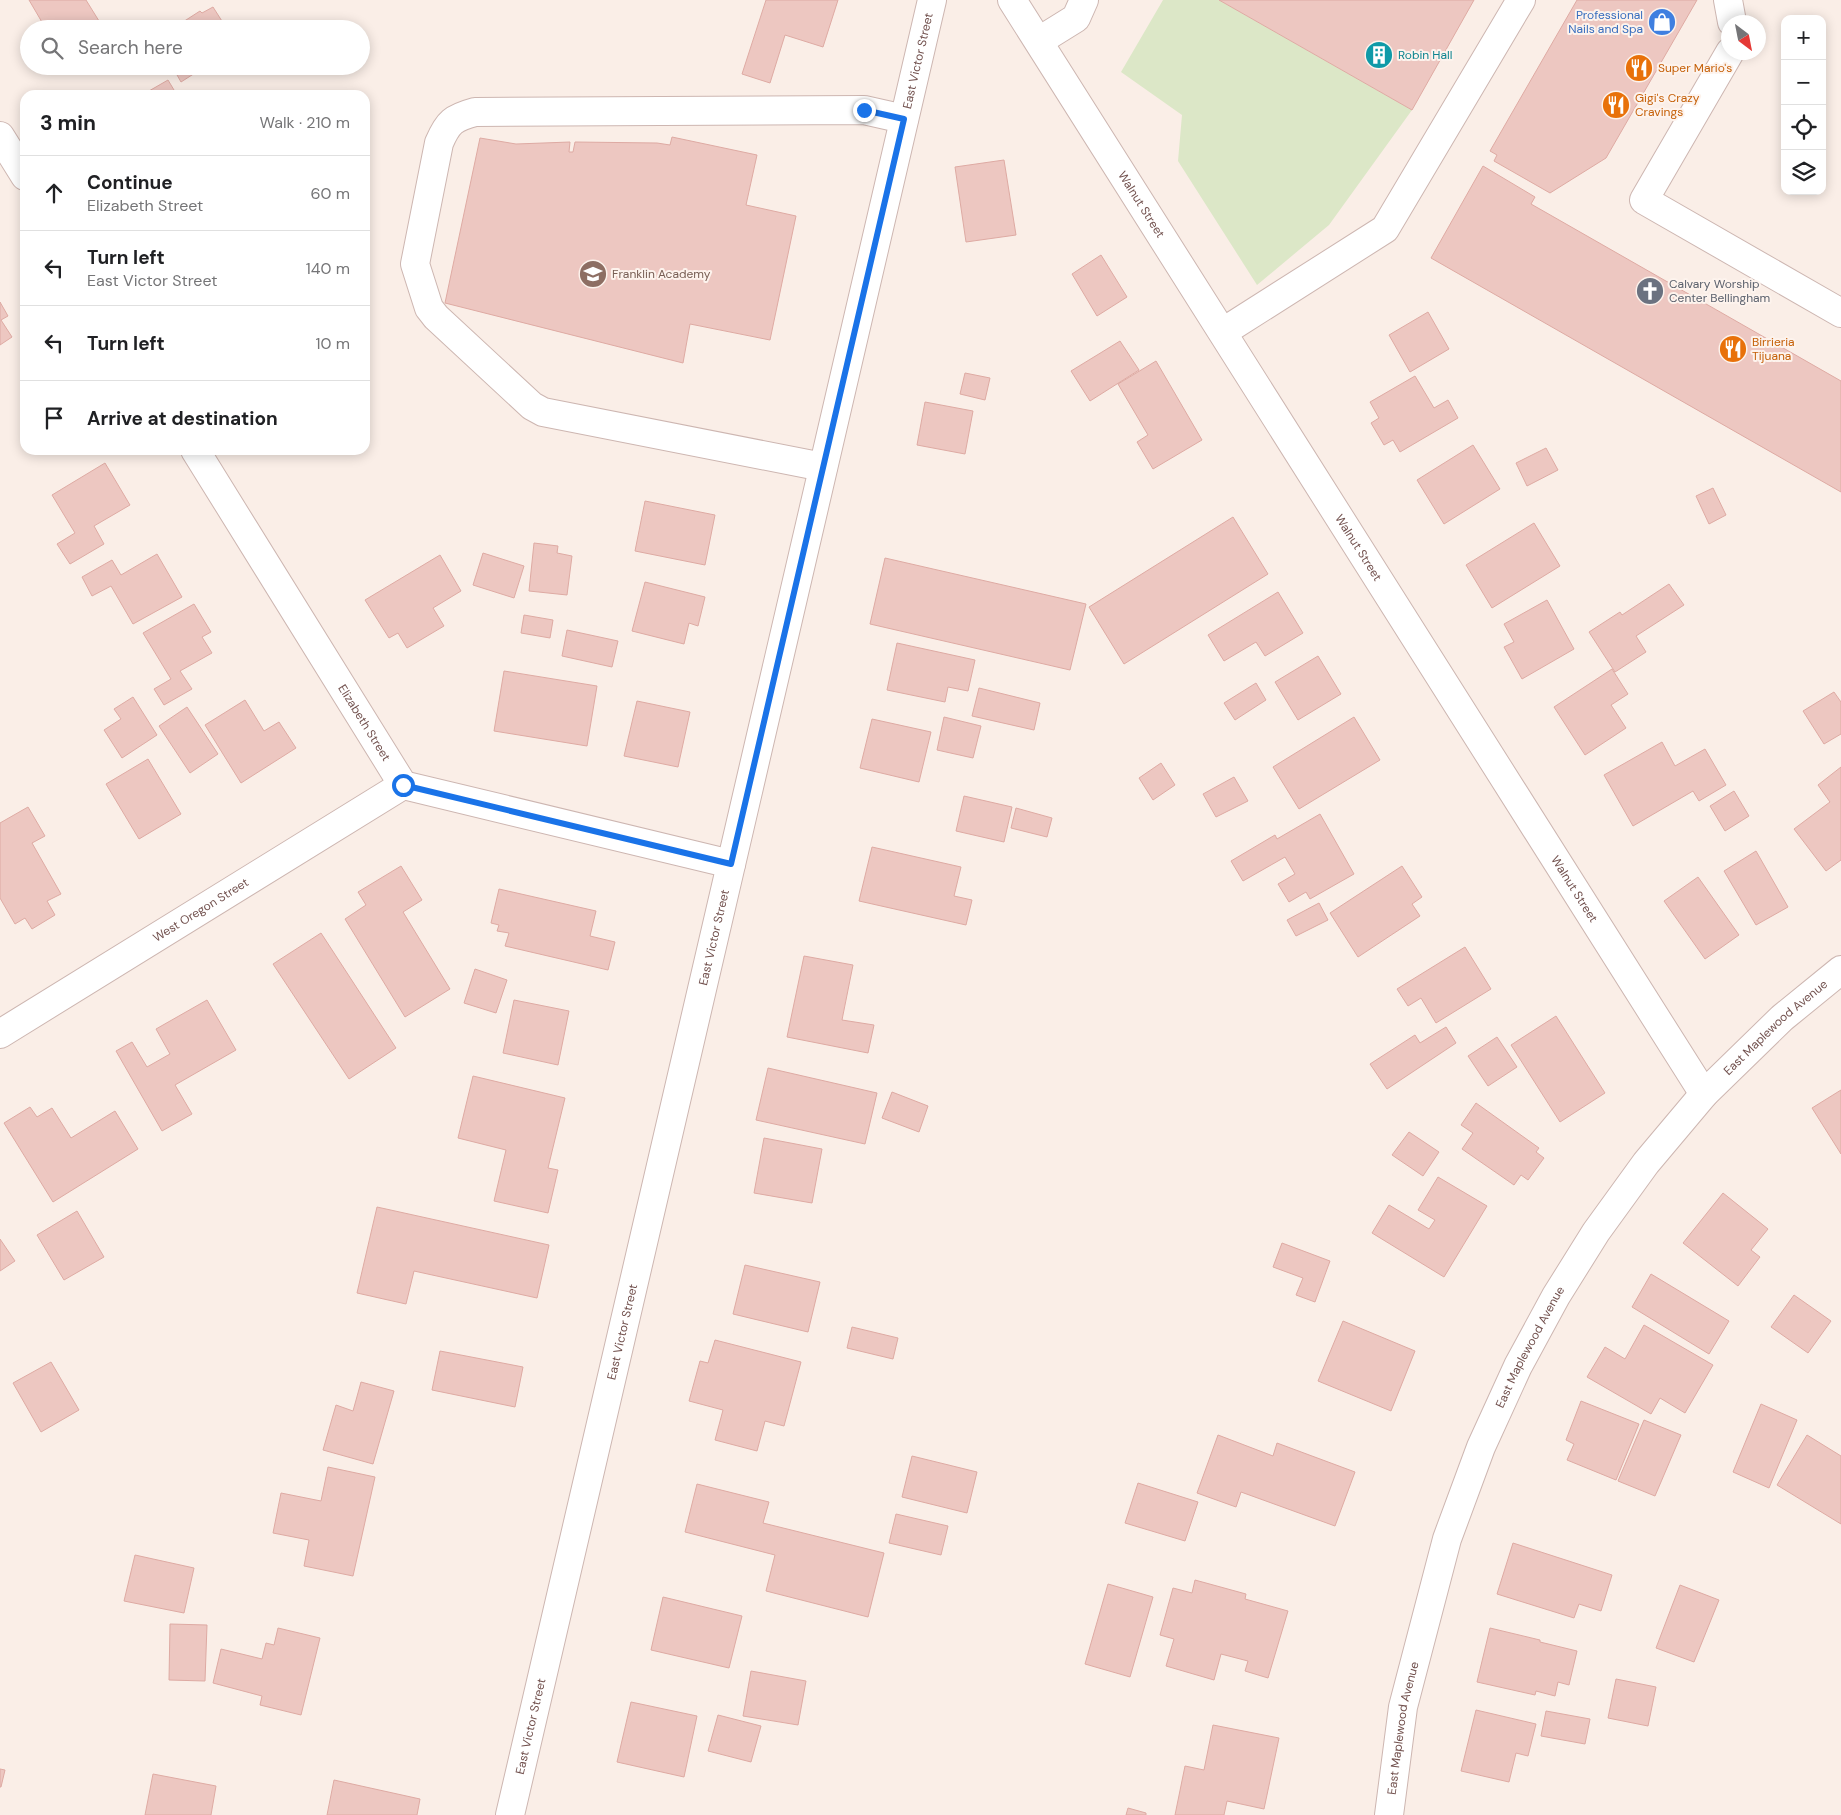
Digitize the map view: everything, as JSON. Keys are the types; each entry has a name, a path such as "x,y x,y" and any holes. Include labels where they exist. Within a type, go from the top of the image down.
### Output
{"street":[{"name":"East Victor Street","path":"510,1815 932,0"},
{"name":"Walnut Street","path":"1012,0 1704,1094"},
{"path":"1038,41 1076,18 1084,0"},
{"path":"1223,332 1385,229 1521,0"},
{"path":"1728,0 1731,15"},
{"path":"1725,60 1644,200 1841,313"},
{"path":"823,467 543,412 527,402 436,317 429,308 415,264 439,143 446,127 458,117 475,112 864,110 904,119"},
{"path":"0,136 20,168"},
{"name":"Elizabeth Street","path":"198,455 403,785"},
{"path":"403,785 731,864"},
{"name":"West Oregon Street","path":"1,1030 403,785"},
{"name":"East Maplewood Avenue","path":"1390,1815 1403,1707 1448,1540 1481,1447 1518,1366 1556,1296 1596,1232 1646,1163 1704,1094 1782,1018 1841,970"}],"green space":[{"path":"1163,0 1219,0 1412,110 1329,225 1257,285 1178,161 1182,115 1121,72"}],"building":[{"path":"29,0 86,0 98,20 41,20"},
{"path":"766,0 838,0 823,47 785,35 770,83 742,74"},
{"name":"Robin Hall","path":"1219,0 1474,0 1412,110"},
{"path":"1577,0 1697,0 1606,158 1550,193 1494,161 1497,155 1490,151"},
{"path":"213,7 221,20 186,20 200,11 202,13"},
{"path":"177,75 192,75 181,82"},
{"path":"168,80 174,90 151,90"},
{"path":"672,137 757,155 746,205 796,216 770,340 690,324 683,363 445,303 480,138 516,144 570,142 569,152 573,152 575,142 657,143 670,145"},
{"path":"1004,160 1016,235 966,242 955,167"},
{"path":"1483,166 1535,197 1531,204 1841,381 1841,492 1431,258"},
{"path":"1101,255 1127,297 1097,316 1072,274"},
{"path":"0,302 8,316 1,320 12,337 0,345"},
{"path":"1428,312 1449,349 1410,372 1389,335"},
{"path":"1120,341 1139,370 1090,401 1071,371"},
{"path":"1156,361 1202,440 1153,469 1137,442 1148,435 1118,384"},
{"path":"965,373 990,378 985,400 960,394"},
{"path":"1415,376 1434,408 1448,400 1458,418 1400,452 1393,440 1384,445 1371,423 1379,418 1370,402"},
{"path":"925,402 973,411 965,454 917,445"},
{"path":"1473,445 1500,489 1444,524 1417,480"},
{"path":"1546,448 1558,470 1527,486 1516,463"},
{"path":"105,463 130,505 94,526 104,544 70,564 57,544 75,533 52,495"},
{"path":"1713,488 1726,515 1709,524 1696,496"},
{"path":"645,501 715,515 705,565 635,551"},
{"path":"1233,517 1268,574 1124,664 1089,607"},
{"path":"1534,523 1560,566 1492,608 1466,565"},
{"path":"534,543 558,546 557,553 572,556 567,595 529,591"},
{"path":"483,553 524,566 514,598 473,585"},
{"path":"157,554 182,597 133,624 111,586 92,596 82,577 112,560 121,575"},
{"path":"440,555 461,591 433,608 444,626 407,648 398,633 389,638 365,600"},
{"path":"885,558 1086,604 1070,670 870,624"},
{"path":"645,582 705,597 698,626 689,623 684,644 632,631"},
{"path":"1669,584 1684,605 1636,636 1646,652 1615,672 1589,632 1620,612 1622,615"},
{"path":"1278,592 1303,633 1265,656 1256,642 1224,661 1208,635"},
{"path":"1547,600 1574,649 1522,679 1504,647 1514,642 1504,624"},
{"path":"194,604 211,632 202,637 212,653 180,671 192,689 164,705 154,689 171,679 143,633"},
{"path":"524,615 553,620 550,638 521,633"},
{"path":"567,630 618,641 612,667 562,656"},
{"path":"897,643 975,660 968,691 948,687 945,702 887,690"},
{"path":"1318,656 1341,694 1298,720 1275,682"},
{"path":"1612,669 1628,694 1611,705 1626,728 1585,755 1554,707"},
{"path":"504,671 597,686 587,746 494,731"},
{"path":"1256,683 1266,700 1235,720 1224,703"},
{"path":"979,688 1040,703 1034,730 972,716"},
{"path":"1834,692 1841,702 1841,734 1824,744 1803,711"},
{"path":"133,697 157,735 122,758 104,730 121,719 114,709"},
{"path":"245,700 264,731 279,722 296,748 241,783 205,725"},
{"path":"637,701 690,712 678,767 624,756"},
{"path":"187,707 218,754 190,773 159,726"},
{"path":"944,717 981,726 973,758 937,750"},
{"path":"1354,717 1380,760 1299,809 1273,767"},
{"path":"872,719 931,732 919,782 860,768"},
{"path":"1662,742 1675,766 1705,749 1726,785 1699,801 1693,791 1633,826 1604,775"},
{"path":"148,759 181,814 139,839 106,784"},
{"path":"1161,763 1175,785 1153,800 1139,778"},
{"path":"1841,767 1841,860 1826,871 1794,829 1830,802 1818,785"},
{"path":"1234,777 1248,801 1216,817 1203,794"},
{"path":"1734,791 1749,816 1725,831 1710,806"},
{"path":"964,796 1012,807 1004,842 956,831"},
{"path":"28,807 45,836 32,843 61,894 47,901 55,915 32,929 25,918 15,924 0,898 0,823"},
{"path":"1016,808 1052,818 1047,837 1011,828"},
{"path":"1320,814 1354,874 1310,899 1306,892 1289,902 1278,884 1295,874 1285,857 1243,881 1231,861 1275,835 1277,839"},
{"path":"872,847 961,867 954,896 972,900 966,925 859,901"},
{"path":"1756,851 1788,907 1756,925 1724,871"},
{"path":"401,866 422,900 403,912 450,989 405,1017 345,919 366,905 358,892"},
{"path":"1402,866 1422,897 1412,904 1420,916 1358,957 1330,913"},
{"path":"1698,877 1739,935 1705,959 1664,901"},
{"path":"499,889 596,911 590,936 615,942 608,970 505,946 509,933 497,931 499,925 491,923"},
{"path":"1319,903 1328,920 1296,936 1287,920"},
{"path":"321,933 396,1048 349,1079 273,964"},
{"path":"1465,947 1491,989 1436,1023 1421,998 1408,1006 1397,989"},
{"path":"804,956 853,965 842,1020 874,1025 868,1053 787,1037"},
{"path":"475,969 507,980 496,1013 464,1003"},
{"path":"207,1000 236,1050 175,1085 192,1114 162,1131 116,1051 132,1042 147,1067 170,1054 156,1029"},
{"path":"514,1000 569,1011 558,1065 503,1053"},
{"path":"1556,1016 1605,1093 1560,1122 1511,1045"},
{"path":"1446,1027 1456,1043 1387,1089 1370,1064 1415,1035 1420,1043"},
{"path":"1497,1037 1517,1067 1488,1086 1468,1056"},
{"path":"768,1068 877,1093 865,1144 756,1120"},
{"path":"473,1076 565,1098 548,1168 558,1170 548,1213 494,1201 506,1150 458,1138"},
{"path":"1841,1090 1841,1154 1812,1108"},
{"path":"892,1092 928,1106 919,1132 882,1118"},
{"path":"1476,1103 1539,1148 1536,1152 1544,1158 1528,1180 1521,1175 1514,1185 1462,1149 1473,1133 1461,1125"},
{"path":"30,1107 37,1117 52,1108 71,1138 115,1111 138,1149 53,1202 4,1123"},
{"path":"1409,1132 1439,1152 1423,1176 1392,1155"},
{"path":"764,1138 822,1149 812,1203 754,1193"},
{"path":"1438,1177 1487,1206 1444,1277 1372,1233 1389,1205 1429,1229 1435,1220 1418,1210"},
{"path":"1723,1193 1768,1229 1751,1250 1760,1257 1738,1286 1683,1243"},
{"path":"377,1207 549,1245 537,1298 414,1271 406,1304 357,1293"},
{"path":"77,1211 104,1257 64,1280 37,1235"},
{"path":"0,1239 15,1261 0,1271"},
{"path":"1282,1243 1330,1261 1315,1302 1296,1295 1303,1278 1273,1267"},
{"path":"745,1265 820,1282 808,1332 733,1314"},
{"path":"1651,1274 1729,1321 1709,1354 1632,1307"},
{"path":"1794,1295 1831,1321 1808,1353 1771,1327"},
{"path":"1343,1321 1415,1351 1391,1411 1318,1381"},
{"path":"1644,1325 1713,1365 1685,1413 1660,1398 1651,1414 1587,1377 1605,1347 1625,1359"},
{"path":"852,1327 898,1338 893,1359 847,1348"},
{"path":"715,1340 801,1362 784,1426 765,1421 757,1451 715,1440 723,1410 689,1401 700,1361 708,1363"},
{"path":"440,1351 523,1367 515,1407 432,1390"},
{"path":"51,1362 79,1410 41,1432 13,1383"},
{"path":"361,1382 394,1391 373,1464 323,1450 336,1405 353,1411"},
{"path":"1581,1401 1639,1424 1616,1480 1567,1460 1574,1444 1566,1440"},
{"path":"1761,1404 1797,1420 1769,1488 1733,1472"},
{"path":"1644,1420 1681,1435 1655,1496 1618,1481"},
{"path":"1218,1435 1273,1456 1277,1443 1355,1472 1335,1526 1241,1492 1236,1507 1197,1493"},
{"path":"1807,1435 1841,1456 1841,1524 1777,1485"},
{"path":"912,1456 977,1472 967,1513 902,1497"},
{"path":"328,1467 375,1477 353,1576 304,1566 309,1540 273,1533 281,1493 321,1501"},
{"path":"1138,1483 1198,1502 1185,1541 1125,1523"},
{"path":"697,1484 769,1502 763,1523 884,1553 868,1617 766,1591 775,1555 685,1532"},
{"path":"896,1514 948,1526 941,1555 889,1543"},
{"path":"1513,1543 1612,1575 1601,1611 1579,1604 1574,1618 1497,1594"},
{"path":"135,1555 194,1568 184,1613 124,1601"},
{"path":"1195,1580 1246,1594 1245,1599 1288,1611 1268,1678 1245,1671 1248,1661 1221,1654 1214,1680 1166,1666 1174,1639 1160,1635 1173,1588 1192,1593"},
{"path":"1108,1584 1153,1597 1130,1677 1085,1664"},
{"path":"1680,1585 1719,1600 1694,1662 1656,1648"},
{"path":"663,1597 742,1616 729,1668 651,1650"},
{"path":"170,1624 207,1625 205,1681 169,1680"},
{"path":"278,1628 320,1638 301,1715 260,1705 262,1696 213,1683 221,1649 262,1659 266,1643 274,1645"},
{"path":"1490,1628 1577,1651 1569,1685 1558,1682 1555,1696 1536,1691 1535,1695 1477,1682"},
{"path":"751,1671 806,1681 798,1725 743,1716"},
{"path":"1616,1679 1656,1687 1648,1726 1608,1718"},
{"path":"631,1702 697,1716 684,1777 617,1762"},
{"path":"1476,1710 1536,1724 1528,1756 1516,1753 1509,1782 1461,1771"},
{"path":"1546,1711 1590,1719 1585,1744 1541,1736"},
{"path":"718,1715 761,1726 751,1762 708,1751"},
{"path":"1213,1725 1279,1738 1264,1809 1227,1801 1224,1815 1175,1815 1185,1766 1204,1770"},
{"path":"0,1769 5,1770 1,1787 0,1787"},
{"path":"153,1774 216,1786 211,1815 145,1815"},
{"path":"334,1780 420,1799 417,1815 327,1815"},
{"path":"1128,1808 1146,1813 1146,1815 1126,1815"}],"place":[{"name":"Professional Nails and Spa","path":"1662,22"},
{"name":"Robin Hall","path":"1379,55"},
{"name":"Super Mario's","path":"1639,68"},
{"name":"Gigi's Crazy Cravings","path":"1616,105"},
{"name":"Franklin Academy","path":"593,274"},
{"name":"Calvary Worship Center Bellingham","path":"1650,291"},
{"name":"Birrieria Tijuana","path":"1733,349"}],"route":[{"path":"403,785 731,864 904,119 864,110"}]}
